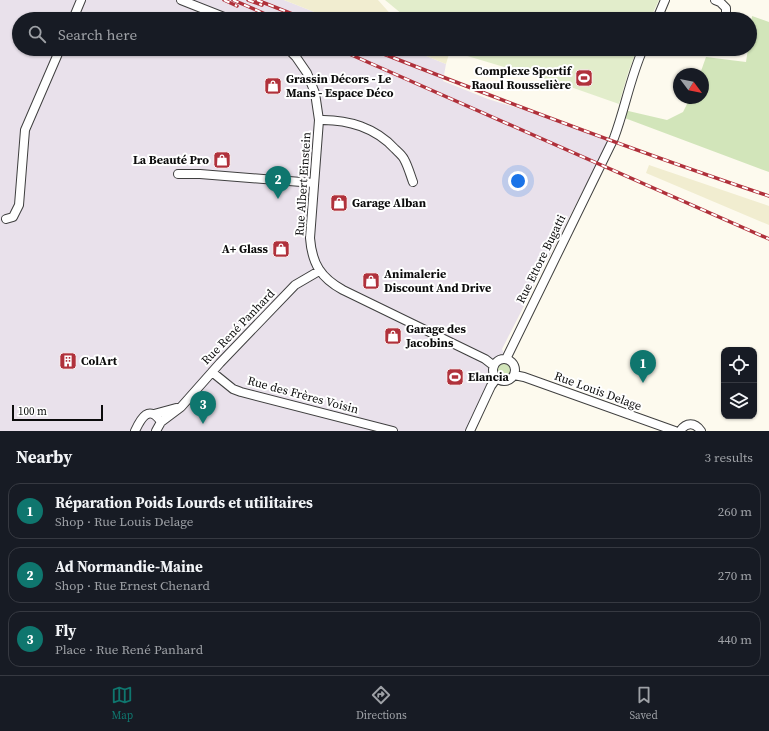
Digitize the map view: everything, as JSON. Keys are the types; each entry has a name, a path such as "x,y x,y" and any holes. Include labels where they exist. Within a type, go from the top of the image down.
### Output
{"street":[{"path":"76,12 81,0"},
{"path":"180,0 211,12"},
{"path":"660,12 665,0"},
{"path":"715,0 720,2 726,8 726,12"},
{"path":"6,219 13,217 19,205 25,130 57,56"},
{"name":"Rue Albert Einstein","path":"295,56 307,73 315,93 319,120 310,238 312,254 319,271 338,288 485,359 494,366"},
{"name":"Rue Ettore Bugatti","path":"506,359 599,170 622,117 632,78 640,56"},
{"path":"319,120 335,120 354,123 371,130 388,141 403,158 413,182"},
{"path":"178,174 200,174 314,183"},
{"name":"Rue René Panhard","path":"161,422 181,407 212,372 295,285 319,271"},
{"path":"506,359 511,361 514,366 514,375 511,379 505,382 496,379 493,372 494,366 499,360 506,359"},
{"name":"Rue des Frères Voisin","path":"212,372 233,389 241,392 393,431"},
{"name":"Rue Louis Delage","path":"514,375 524,377 675,431"},
{"path":"470,431 491,386 496,379"},
{"path":"135,431 142,417 150,413 154,414 181,407"},
{"path":"154,414 161,422 156,431"},
{"path":"680,431 683,427 689,424 696,425 701,431"}],"shaded area":[{"path":"0,0 284,0 314,12 12,12 12,56 426,56 446,64 443,81 488,99 544,116 612,141 601,165 595,167 502,349 506,359 501,359 495,364 493,369 495,377 470,431 0,431"},
{"path":"284,0 378,0 389,12 314,12"},
{"path":"426,56 448,56 446,64"},
{"path":"649,165 769,206 769,225 646,173"}],"green space":[{"path":"385,0 659,0 653,12 400,12"},
{"path":"757,18 769,22 769,172 622,117 624,110 667,120 683,112 687,104 709,104 709,68 702,68 706,57 746,62 747,56 757,56"},
{"name":"Complexe Sportif Raoul Rousselière","path":"467,56 634,56 619,104 565,85"},
{"path":"505,363 512,368 513,371 508,378 505,379 498,374 497,371 502,364"}],"railway":[{"path":"224,0 237,6"},
{"path":"233,0 261,12"},
{"path":"248,0 262,5"},
{"path":"257,0 287,12"},
{"path":"354,56 769,239"},
{"path":"389,56 569,125 769,196"}],"place":[{"name":"Complexe Sportif Raoul Rousselière","path":"584,78"},
{"name":"Grassin Décors - Le Mans - Espace Déco","path":"273,86"},
{"name":"La Beauté Pro","path":"222,160"},
{"name":"Ad Normandie-Maine","path":"278,199"},
{"name":"Garage Alban","path":"339,203"},
{"name":"A+ Glass","path":"281,249"},
{"name":"Animalerie Discount And Drive","path":"371,281"},
{"name":"Garage des Jacobins","path":"393,336"},
{"name":"ColArt","path":"68,361"},
{"name":"Elancia","path":"455,377"},
{"name":"Réparation Poids Lourds et utilitaires","path":"643,383"},
{"name":"Fly","path":"203,424"}]}
